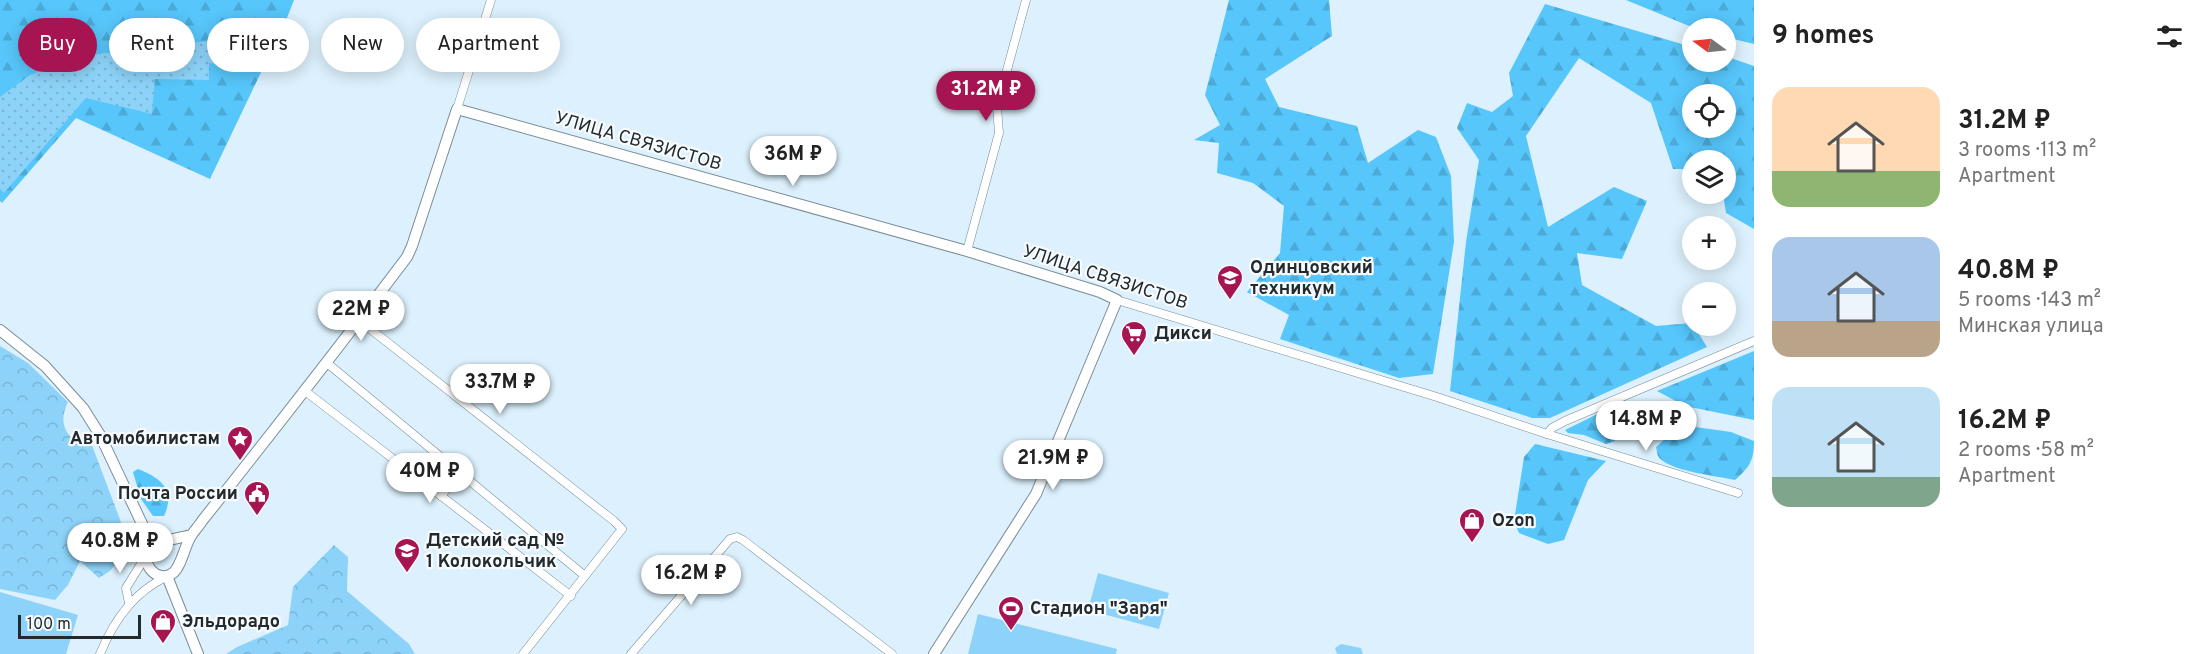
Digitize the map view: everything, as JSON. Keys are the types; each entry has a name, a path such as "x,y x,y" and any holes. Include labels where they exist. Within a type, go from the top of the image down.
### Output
{"street":[{"path":"100,654 129,603 158,580 176,570 191,535 327,363 410,252 491,0"},
{"path":"967,251 999,133 997,107 1026,0"},
{"name":"УЛИЦА СВЯЗИСТОВ","path":"457,109 967,251 1100,292 1117,300 1437,397 1738,494"},
{"path":"934,654 1036,494 1117,300"},
{"path":"359,320 622,529 523,654"},
{"path":"0,330 45,366 83,408 100,435 154,548"},
{"path":"1547,434 1565,421 1754,341"},
{"path":"327,363 585,576"},
{"path":"305,391 571,596"},
{"path":"441,496 460,473"},
{"path":"129,603 126,588 154,548 191,535"},
{"path":"631,654 729,539 737,537 892,654"},
{"path":"167,576 157,575 149,568 147,563 154,548 168,544 175,549 180,561"},
{"path":"167,576 198,654"}],"green space":[{"path":"0,0 294,0 287,18 207,18 207,72 261,72 210,179 76,118 2,203 0,201"},
{"path":"1229,0 1329,0 1332,36 1265,79 1279,107 1357,126 1368,163 1418,130 1436,137 1451,176 1454,242 1433,374 1399,378 1280,339 1289,315 1247,292 1280,253 1284,206 1253,183 1217,173 1219,143 1194,140 1220,125 1205,95"},
{"path":"1626,0 1754,0 1754,44 1736,40 1736,18 1682,18 1682,23"},
{"path":"1545,4 1682,44 1682,72 1736,72 1736,60 1754,66 1754,229 1736,219 1736,216 1726,213 1725,204 1736,204 1736,150 1682,150 1682,169 1673,169 1651,103 1579,58 1526,136 1548,227 1614,187 1647,201 1622,259 1577,253 1582,285 1656,326 1682,324 1682,336 1700,336 1707,347 1550,418 1532,418 1450,391 1466,242 1479,160 1457,128 1467,103 1492,112 1513,96 1509,73"},
{"path":"207,41 209,80 155,79 152,114 86,98 4,193 0,189 0,97 30,75 38,72 97,72 97,54 109,53 109,72 195,72 195,43"},
{"path":"0,346 28,363 68,402 63,421 64,426 70,436 81,444 90,440 130,546 110,571 99,578 80,561 68,585 55,600 0,589"},
{"path":"1754,351 1754,420 1685,406 1657,391"},
{"path":"1626,400 1620,413 1615,441 1606,444 1584,435 1568,433 1565,430"},
{"path":"1688,426 1731,432 1754,441 1752,458 1748,467 1735,480 1682,469 1663,461 1658,456 1656,447 1673,432"},
{"path":"1535,444 1606,461 1588,480 1564,540 1548,544 1519,533 1514,521 1524,457"},
{"path":"138,469 153,476 164,486 168,499 164,516 153,516 141,499 133,472"},
{"path":"334,545 348,557 347,591 409,644 415,654 226,654 288,625 293,587"},
{"path":"1098,573 1169,593 1159,629 1088,610"},
{"path":"0,592 78,615 66,654 0,654"},
{"name":"Стадион \"Заря\"","path":"978,614 1117,649 1116,654 968,654"},
{"path":"1341,644 1361,648 1363,654 1337,654 1335,648"}],"place":[{"name":"Одинцовский техникум","path":"1230,301"},
{"name":"Дикси","path":"1134,357"},
{"name":"Автомобилистам","path":"240,462"},
{"name":"Почта России","path":"257,517"},
{"name":"Ozon","path":"1472,544"},
{"name":"Детский сад № 1 Колокольчик","path":"407,574"},
{"name":"Стадион \"Заря\"","path":"1011,632"},
{"name":"Эльдорадо","path":"163,645"}]}
